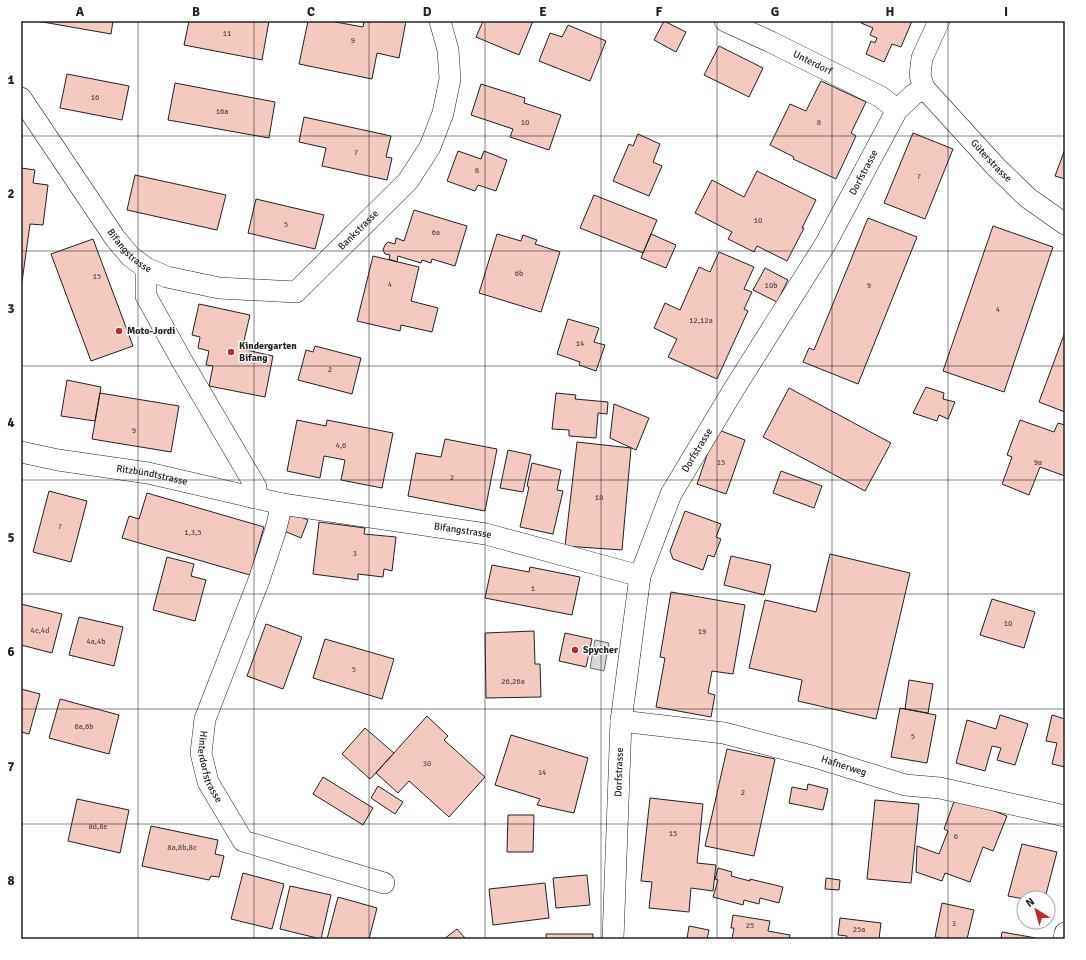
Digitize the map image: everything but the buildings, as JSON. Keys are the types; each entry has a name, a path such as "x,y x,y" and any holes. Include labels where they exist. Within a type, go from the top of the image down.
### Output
{"street":[{"name":"Bankstrasse","path":"146,268 167,277 220,288 296,292 408,180 430,147 443,113 450,79 448,50 440,21"},
{"name":"Unterdorf","path":"725,21 771,42 881,97 897,110"},
{"path":"924,88 920,76 922,58 939,21"},
{"name":"Dorfstrasse","path":"613,939 621,721 640,576 671,494 738,382 826,243 897,110 913,95 924,88"},
{"name":"Güterstrasse","path":"924,88 1028,198 1065,224"},
{"name":"Bifangstrasse","path":"21,98 115,238 130,256 146,268 146,296 256,488 254,498"},
{"name":"Ritzbündtstrasse","path":"21,452 58,460 148,473 282,504"},
{"name":"Bifangstrasse","path":"282,504 486,534 640,576"},
{"name":"Hinterdorfstrasse","path":"282,504 260,580 205,719 200,753 208,782 243,841 384,883"},
{"name":"Hafnerweg","path":"621,721 724,733 815,757 905,785 940,788 1065,816"},
{"path":"1064,939 1065,933"}],"shaded area":[{"path":"595,640 609,643 604,671 590,668"}],"place":[{"name":"Moto-Jordi","path":"119,331"},
{"name":"Kindergarten Bifang","path":"231,352"},
{"name":"Spycher","path":"575,650"}]}
